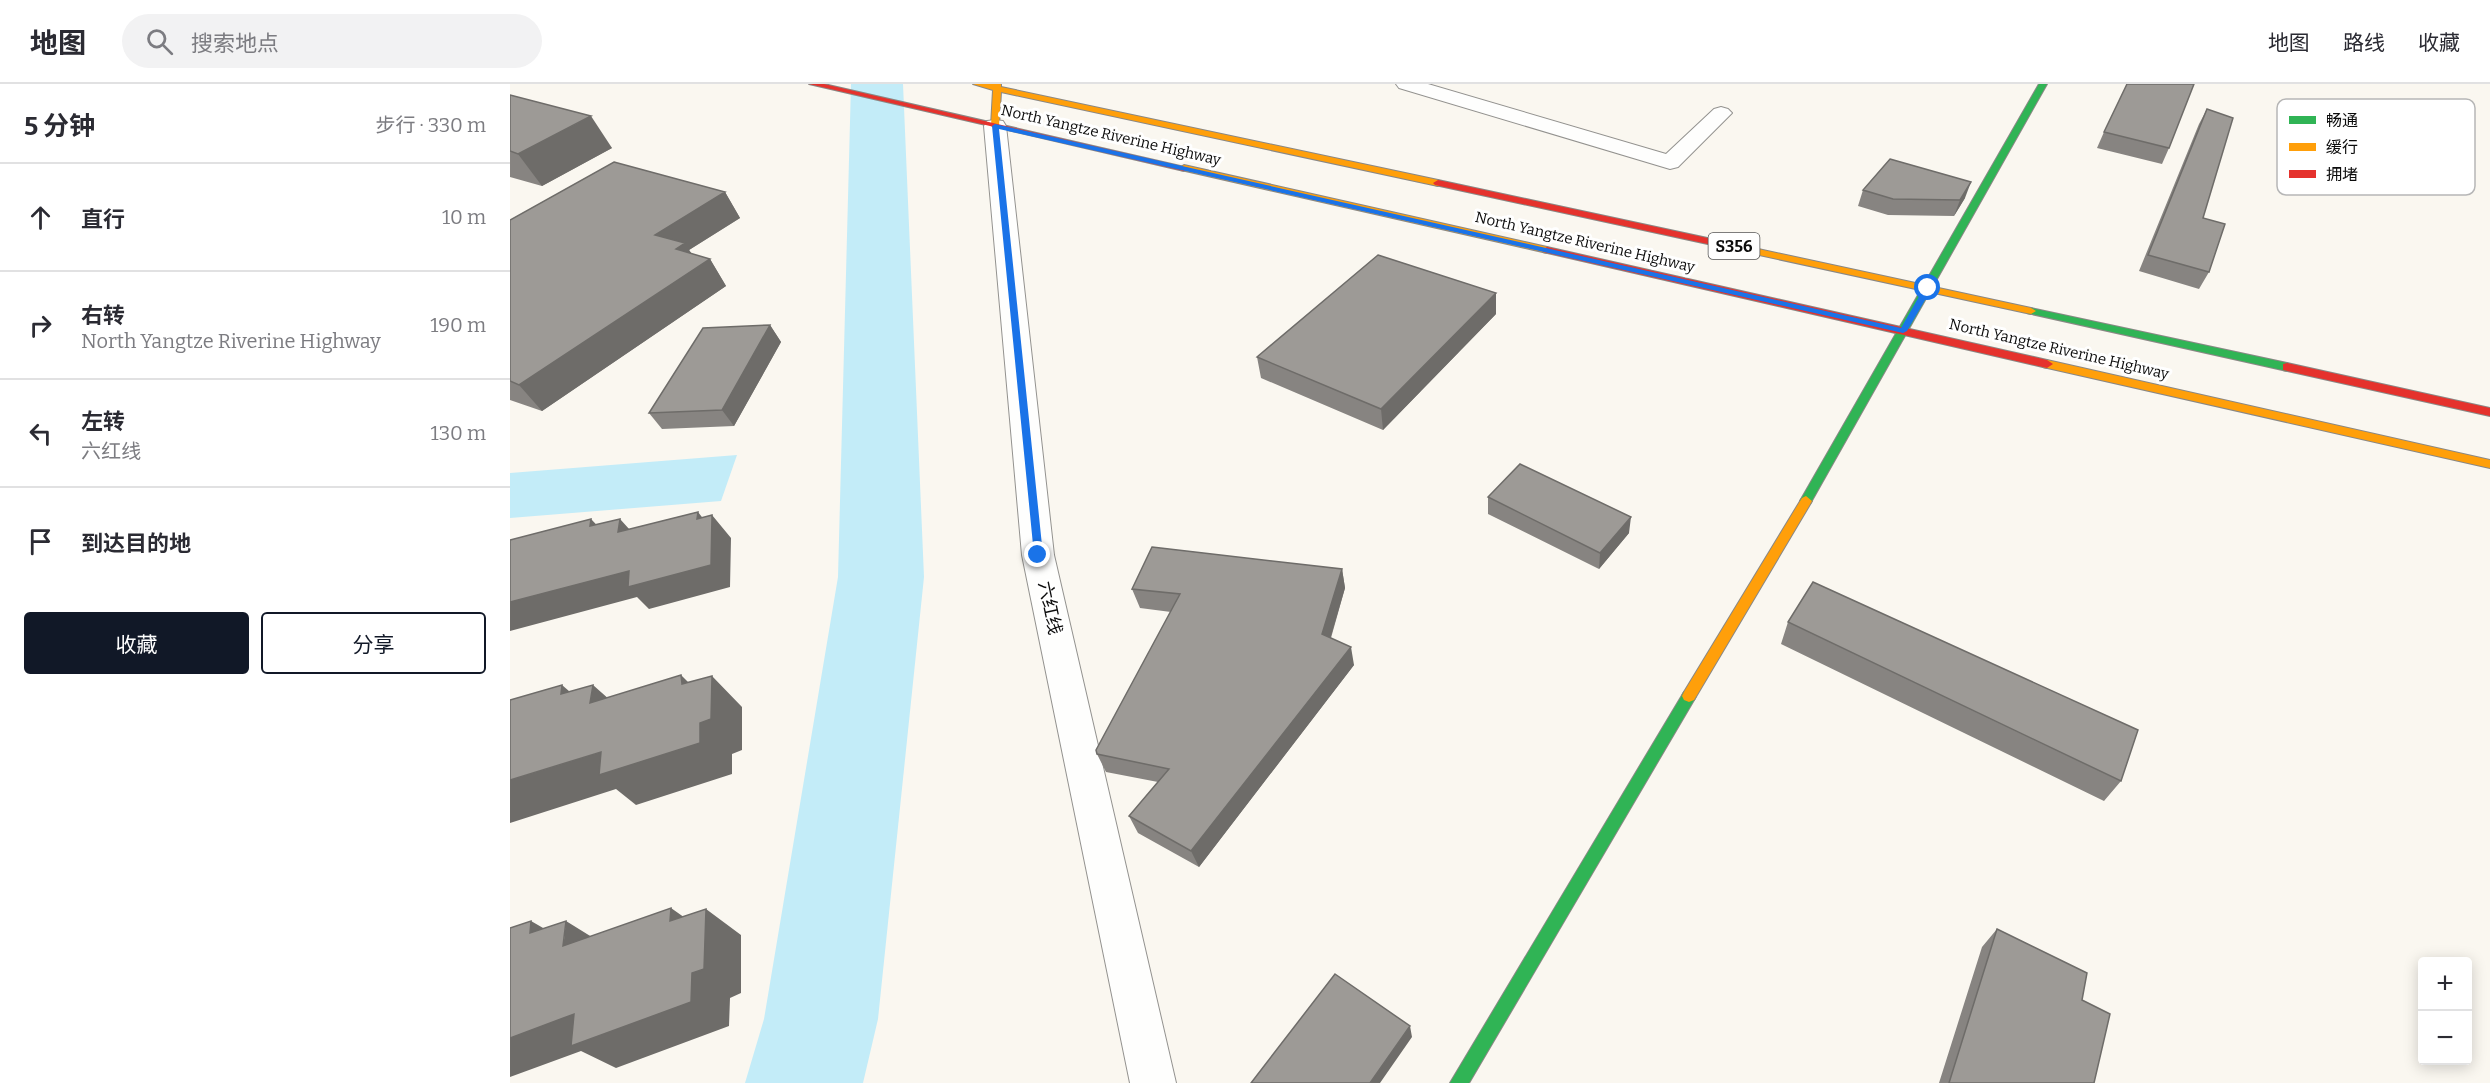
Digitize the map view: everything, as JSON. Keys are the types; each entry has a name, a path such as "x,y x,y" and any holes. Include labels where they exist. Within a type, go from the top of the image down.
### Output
{"main road":[{"name":"North Yangtze Riverine Highway","path":"813,84 2490,464"},
{"name":"North Yangtze Riverine Highway","path":"977,84 997,86 2490,412"},
{"path":"1459,1083 1835,452 2043,84"},
{"path":"983,123 997,86"}],"street":[{"path":"1406,84 1670,162 1721,113"},
{"name":"六红线","path":"983,123 1038,555 1152,1083"}],"water":[{"path":"737,455 721,501 510,518 510,473"}],"building":[{"path":"2127,84 2194,84 2169,148 2104,132"},
{"path":"510,95 591,116 518,154 510,151"},
{"path":"2207,109 2233,118 2203,218 2225,224 2209,272 2148,255"},
{"path":"1890,159 1971,182 1960,200 1893,199 1863,190"},
{"path":"614,162 725,192 655,235 685,243 676,249 710,259 519,385 510,381 510,220"},
{"path":"1378,255 1496,293 1381,409 1257,357"},
{"path":"770,325 722,410 649,413 703,328"},
{"path":"1520,464 1631,517 1600,553 1488,497"},
{"path":"698,512 697,519 712,515 711,565 628,587 629,571 510,602 510,540 591,519 590,526 620,519 618,532"},
{"path":"1152,547 1342,569 1322,634 1351,647 1191,851 1129,816 1169,769 1097,754 1096,750 1180,594 1132,589"},
{"path":"1813,582 2138,730 2121,781 1788,622"},
{"path":"681,675 682,684 712,676 711,719 700,723 700,743 599,775 601,752 510,780 510,700 562,685 561,694 593,685 590,703"},
{"path":"671,908 670,921 706,909 704,969 692,973 691,1002 571,1046 574,1014 510,1038 510,928 531,921 530,933 566,921 563,946"},
{"path":"1997,929 2087,973 2082,1000 2110,1014 2094,1083 1949,1083"},
{"path":"1335,974 1410,1026 1370,1083 1251,1083"}],"waterway":[{"path":"804,1083 821,1019 881,577 877,84"}],"traffic: fast":[{"path":"1806,501 2043,84"},
{"path":"2031,311 2287,367"},
{"path":"1459,1083 1689,696"}],"traffic: slow":[{"path":"977,84 1438,183"},
{"path":"995,126 997,84"},
{"path":"1184,168 1547,250"},
{"path":"1740,248 2031,311"},
{"path":"2047,364 2490,464"},
{"path":"1689,696 1806,501"}],"traffic: jam":[{"path":"813,84 1184,168"},
{"path":"1438,183 1740,248"},
{"path":"1547,250 2047,364"},
{"path":"2287,367 2490,412"}],"route":[{"path":"1038,555 995,126 1903,331 1928,288"}]}
